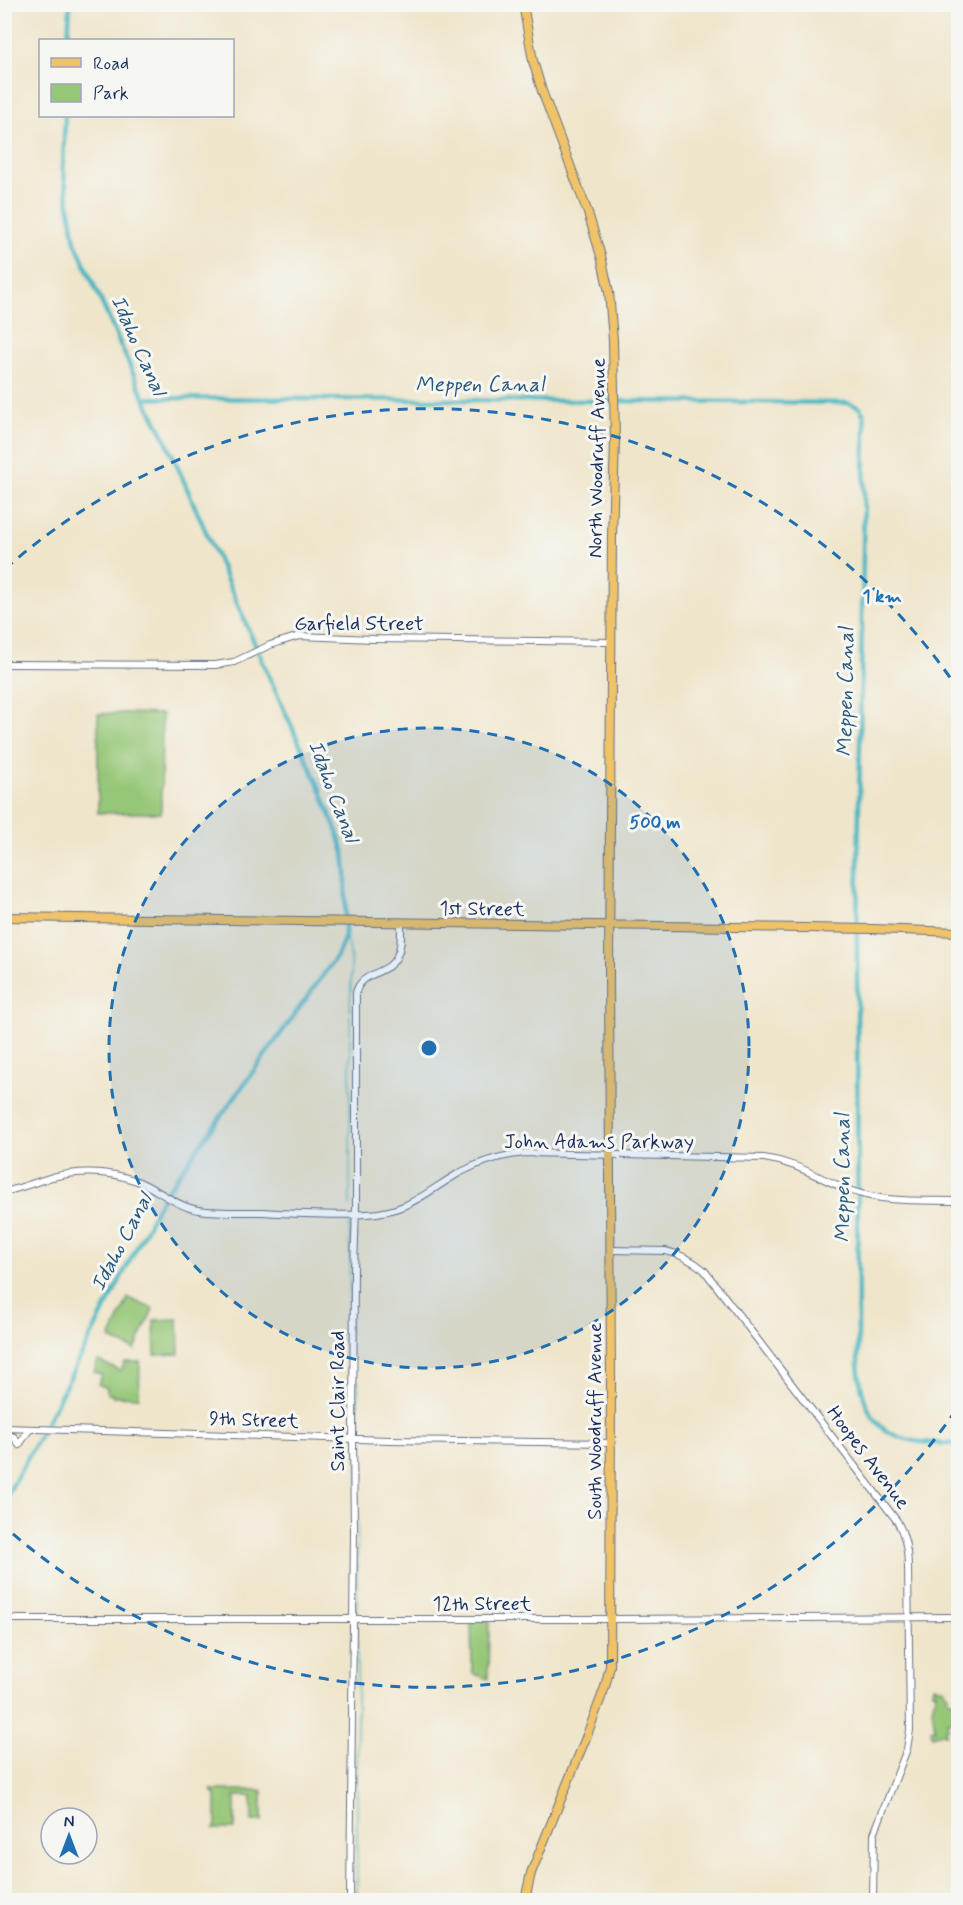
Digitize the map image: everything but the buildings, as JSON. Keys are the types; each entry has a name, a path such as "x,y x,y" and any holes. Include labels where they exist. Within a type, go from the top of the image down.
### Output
{"main road":[{"name":"North Woodruff Avenue","path":"523,4 533,61 588,213 601,256 611,311 614,401 610,926"},
{"name":"1st Street","path":"4,917 958,932"},
{"name":"South Woodruff Avenue","path":"525,1900 531,1871 572,1774 606,1684 610,1666 610,926"}],"street":[{"name":"Garfield Street","path":"4,664 215,665 234,662 287,638 304,636 611,642"},
{"name":"Saint Clair Road","path":"350,1900 356,993 363,980 390,965 397,957 401,945 401,923"},
{"name":"John Adams Parkway","path":"4,1192 52,1178 88,1172 140,1182 199,1210 356,1215 387,1212 403,1207 460,1173 496,1157 526,1153 764,1158 799,1167 858,1193 893,1199 958,1201"},
{"name":"Hoopes Avenue","path":"610,1250 665,1251 687,1257 698,1265 719,1288 897,1521 906,1539 908,1551 909,1740 874,1834 873,1900"},
{"name":"9th Street","path":"4,1428 611,1443"},
{"path":"4,1433 14,1437 19,1445 29,1430 33,1428"},
{"name":"12th Street","path":"4,1619 958,1617"}],"green space":[{"path":"98,714 162,714 161,813 98,813"},
{"path":"128,1298 153,1309 135,1350 110,1339"},
{"path":"178,1319 179,1354 155,1355 154,1320"},
{"path":"98,1361 121,1371 125,1362 140,1362 139,1397 107,1394 107,1388 98,1384 102,1375 94,1372"},
{"path":"471,1619 489,1619 488,1679 474,1674 472,1670"},
{"path":"933,1686 945,1689 948,1694 947,1699 958,1702 958,1719 947,1722 946,1734 932,1736 931,1730 935,1729 932,1709 936,1692 932,1691"},
{"path":"211,1790 262,1790 262,1821 252,1821 252,1796 235,1796 235,1829 214,1829 216,1795"}],"waterway":[{"name":"Idaho Canal","path":"68,39 70,4"},
{"name":"Idaho Canal","path":"4,1501 163,1196 337,956 345,937 346,873 344,853 339,837 321,791 165,438 144,398 75,242 63,168 65,117"},
{"name":"Meppen Canal","path":"144,398 848,403 859,407 864,415 865,427 857,936 858,1365 868,1407 876,1421 887,1431 916,1441 958,1444"},
{"path":"345,937 351,962 350,1011"},
{"path":"350,1015 350,1206"},
{"path":"349,1374 350,1223"},
{"path":"358,1381 358,1426"},
{"path":"357,1611 358,1445"},
{"path":"357,1624 357,1895"}]}
